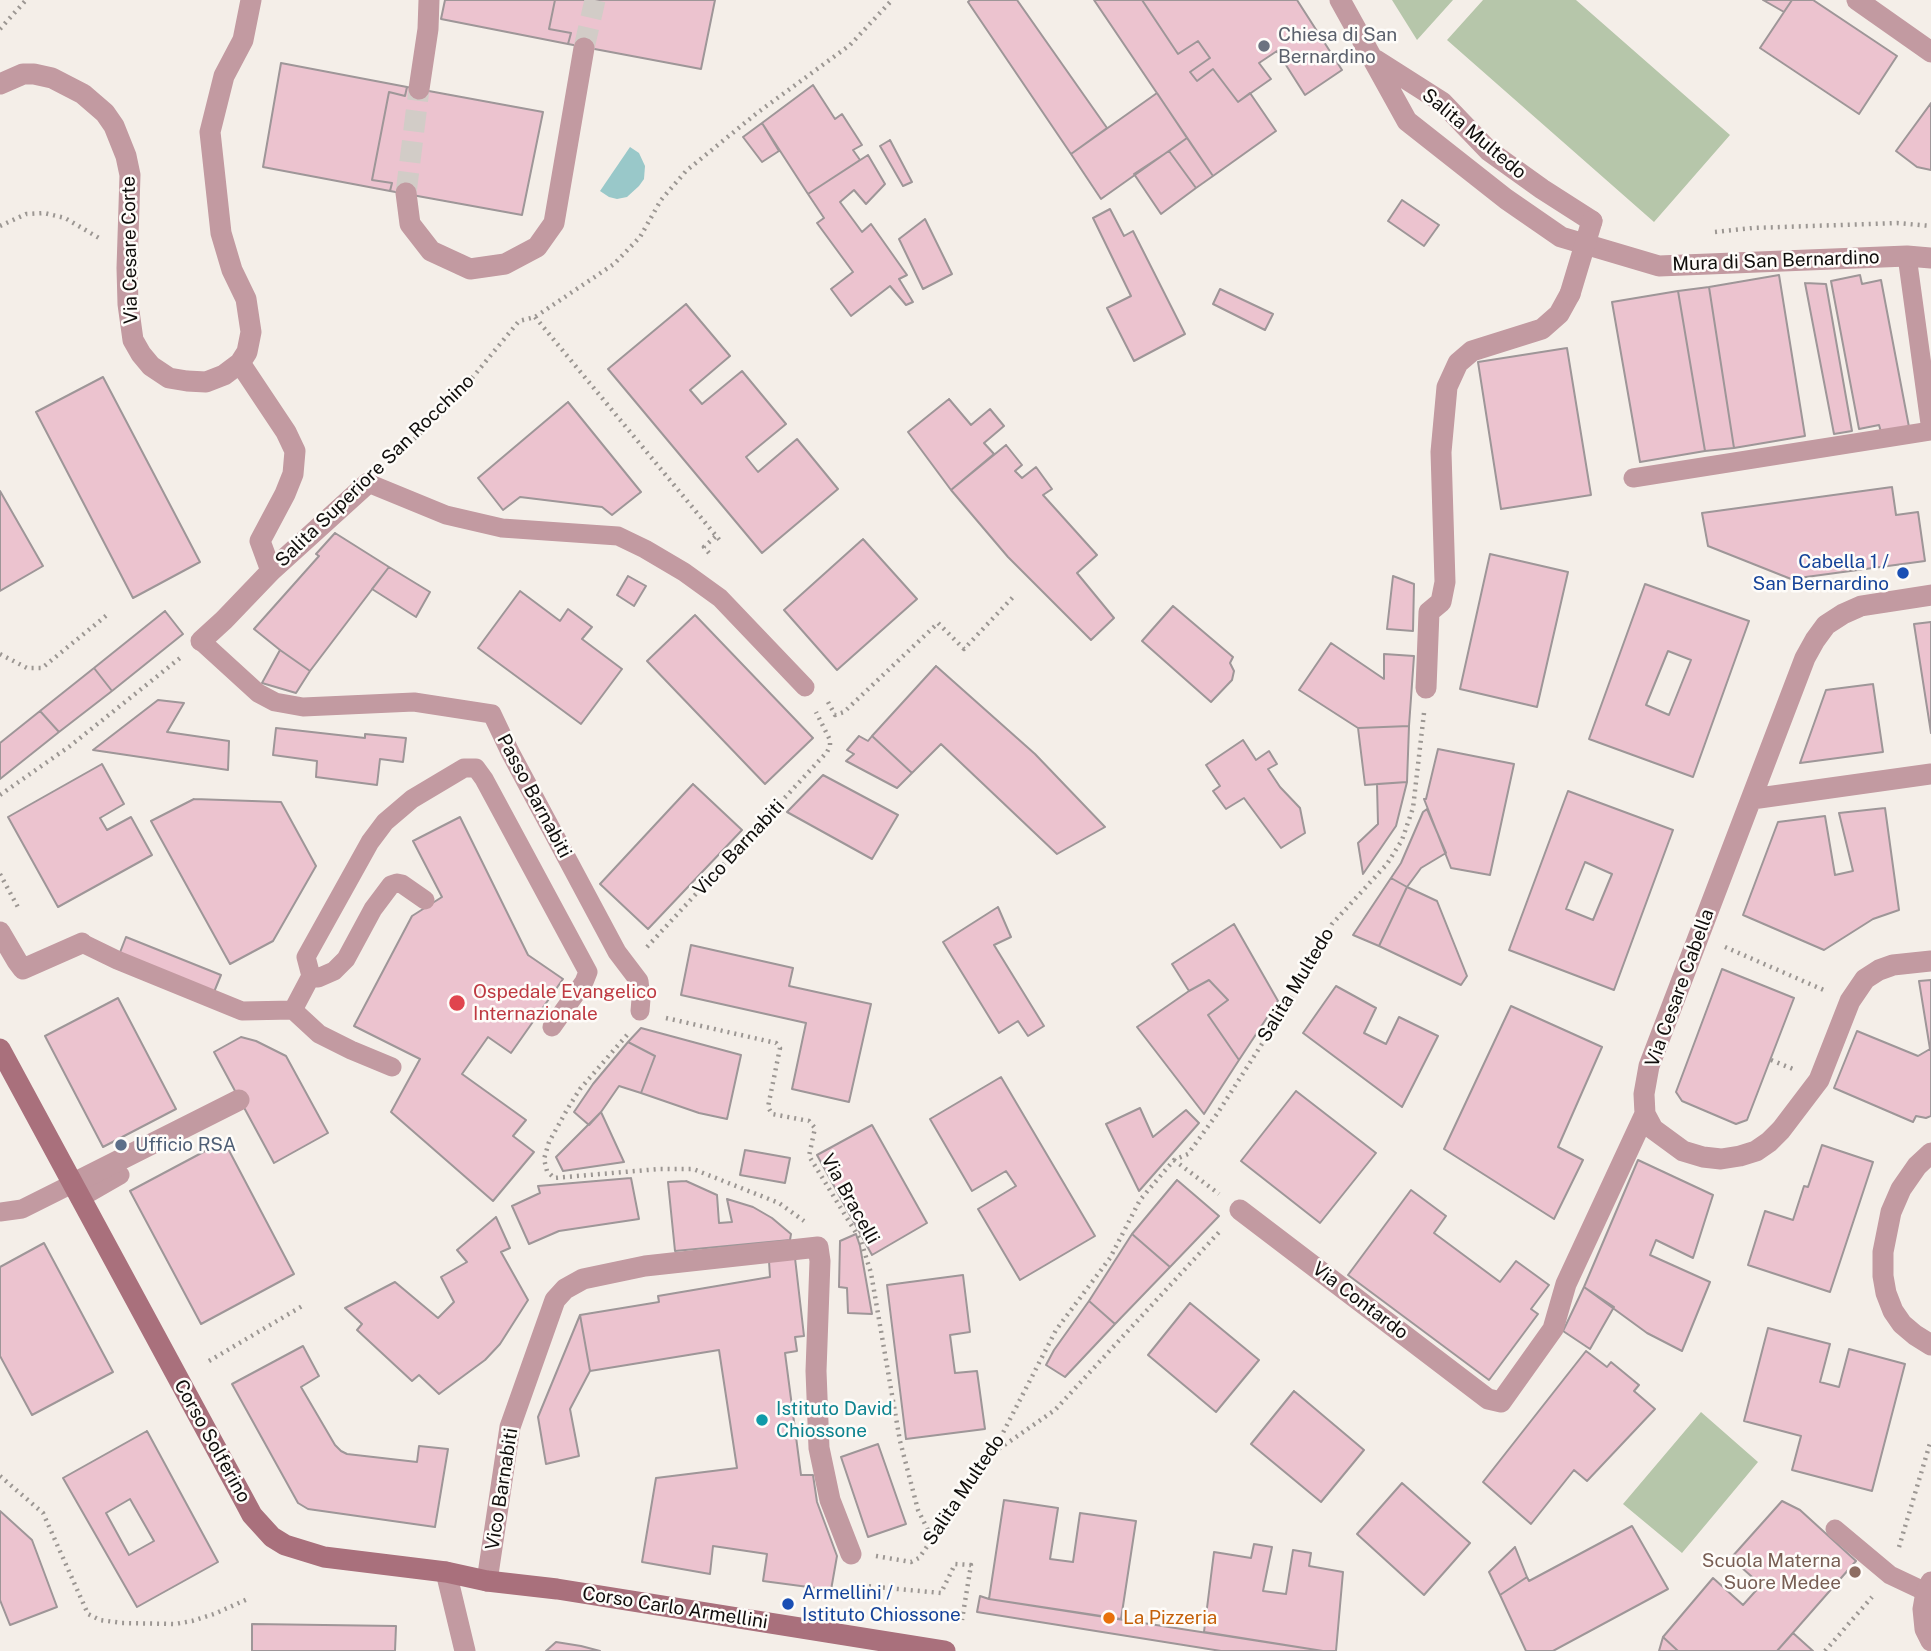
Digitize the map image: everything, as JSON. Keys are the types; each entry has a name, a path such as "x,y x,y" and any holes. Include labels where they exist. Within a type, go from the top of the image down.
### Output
{"street":[{"path":"251,0 243,40 224,76 210,132 221,233 232,270 246,299 251,332 247,352 240,363 286,432 295,451 293,474 260,541 271,571"},
{"path":"419,89 428,29 429,0"},
{"name":"Mura di San Bernardino","path":"1340,0 1407,121 1506,199 1561,237 1659,266 1907,256 1931,258"},
{"path":"1857,0 1931,52"},
{"path":"406,194 410,224 431,251 470,269 505,264 537,247 554,223 584,48"},
{"name":"Salita Multedo","path":"1374,59 1442,102 1489,151 1591,221 1570,294 1559,314 1542,329 1472,351 1458,363 1447,387 1441,452 1445,582 1441,602 1429,612 1426,688"},
{"name":"Via Cesare Corte","path":"0,84 23,74 52,78 83,94 105,113 114,126 130,175 127,268 133,340 151,366 169,378 206,382 225,375 240,363"},
{"name":"Salita Superiore San Rocchino","path":"201,641 271,571 368,482"},
{"name":"Via Cesare Cabella","path":"1645,1114 1644,1094 1649,1066 1805,658 1826,625 1843,614 1861,606 1931,595"},
{"path":"1752,799 1931,774"},
{"path":"0,932 23,969 82,943"},
{"path":"1645,1114 1653,1129 1683,1151 1721,1159 1756,1151 1781,1130 1819,1080 1850,1002 1865,979 1893,965 1931,961"},
{"name":"Corso Solferino","path":"0,1049 252,1515 272,1537 285,1545 324,1557 446,1572"},
{"path":"76,1191 239,1100"},
{"name":"Via Contardo","path":"1240,1210 1488,1399 1501,1402 1553,1329 1566,1284 1645,1114"},
{"path":"1931,1153 1917,1166 1901,1189 1891,1212 1884,1242 1883,1276 1893,1311 1902,1324 1931,1345"},
{"path":"818,1247 820,1261 816,1371 819,1448 830,1500 851,1555"},
{"name":"Vico Barnabiti","path":"487,1581 510,1427 555,1300 565,1289 583,1279 645,1266 818,1247"},
{"path":"446,1572 464,1651"},
{"name":"Corso Carlo Armellini","path":"446,1572 487,1581 557,1589 945,1651"},
{"path":"1928,1587 1923,1609 1925,1629 1931,1641"}],"lane":[{"name":"Mura di San Bernardino","path":"1633,478 1931,431 1907,256"},
{"path":"368,482 446,515 502,528 618,536 684,572 720,598 805,687"},
{"name":"Passo Barnabiti","path":"201,641 258,693 275,702 303,707 414,702 492,714 617,952 629,967"},
{"path":"293,1010 311,976 306,957 370,842 385,822 412,799 464,768 476,768 588,972 584,982 552,1027"},
{"path":"311,976 318,978 334,971 346,959 373,908 391,885 402,884 425,900"},
{"path":"82,943 242,1011 293,1010 319,1034 392,1068"},
{"path":"629,967 639,981 640,1011"},
{"path":"0,1212 22,1209 120,1175"},
{"path":"1835,1530 1890,1575 1928,1587"}],"path":[{"path":"0,29 26,0"},
{"name":"Salita Superiore San Rocchino","path":"368,482 449,406 519,321 535,317 614,264 640,237 661,200 686,171 757,113 850,45 892,0"},
{"path":"0,226 26,214 44,213 65,218 98,237 127,268"},
{"path":"1713,232 1897,223 1931,226"},
{"path":"535,317 722,544"},
{"path":"827,699 835,715 844,712 938,624 964,649 1013,597"},
{"path":"0,654 27,668 42,668 107,615"},
{"path":"0,795 70,746 201,641"},
{"name":"Vico Barnabiti","path":"629,967 831,746 805,687"},
{"name":"Salita Multedo","path":"962,1620 971,1565 955,1564 941,1593 849,1582 846,1577 851,1555 855,1552 911,1562 919,1558 992,1454 1056,1330 1110,1258 1140,1200 1174,1160 1188,1154 1217,1114 1310,969 1332,924 1387,864 1402,840 1413,808 1426,688"},
{"path":"1699,935 1850,1002"},
{"path":"640,1011 625,1038 580,1089 568,1108 549,1142 544,1159 547,1171 554,1178 659,1169 693,1169 779,1203 806,1222 818,1247"},
{"name":"Via Bracelli","path":"678,1021 776,1043 780,1048 768,1107 772,1114 809,1121 815,1128 809,1156 860,1241 871,1273 900,1441 918,1510 932,1538"},
{"path":"992,1454 1055,1410 1240,1210 1174,1160"},
{"path":"209,1361 304,1305"},
{"path":"0,1476 43,1514 88,1614 122,1623 175,1624 214,1614 250,1598"}],"green space":[{"path":"1392,0 1453,0 1417,40"},
{"path":"1483,0 1576,0 1730,135 1654,222 1447,40"},
{"path":"1701,1412 1758,1462 1682,1553 1623,1504"}],"water":[{"path":"630,147 639,153 645,166 644,179 627,197 609,197 600,191"}],"building":[{"path":"445,0 555,0 549,29 571,33 568,44 441,19"},
{"path":"555,0 715,0 701,69 568,44 571,33 549,29"},
{"path":"1017,0 1107,128 1071,154 968,2"},
{"path":"1094,0 1142,0 1178,54 1198,41 1210,58 1190,72 1197,81 1213,69 1238,102 1250,93 1276,131 1213,176"},
{"name":"Chiesa di San Bernardino","path":"1142,0 1297,0 1342,70 1305,95 1277,51 1259,63 1271,79 1238,102 1213,69 1197,81 1190,72 1210,58 1198,41 1178,54"},
{"path":"1763,0 1792,0 1784,12"},
{"path":"1792,0 1813,0 1897,56 1859,114 1760,48"},
{"path":"281,63 407,87 405,96 389,92 372,180 392,183 390,191 263,167"},
{"path":"813,85 835,119 842,114 862,145 853,150 860,160 808,194 762,123"},
{"path":"407,87 543,112 522,215 390,191 392,183 372,180 389,92 405,96"},
{"path":"1157,93 1187,138 1101,199 1071,154"},
{"path":"1931,103 1931,170 1917,167 1896,151"},
{"path":"762,123 779,151 762,162 743,137"},
{"path":"1187,138 1213,176 1196,188 1169,151"},
{"path":"890,140 912,182 903,186 880,146"},
{"path":"1169,151 1196,188 1161,214 1134,174"},
{"path":"868,155 885,184 866,204 854,190 840,202 862,232 871,224 907,275 899,279 913,302 906,305 890,286 851,316 831,289 853,272 817,223 824,218 808,194"},
{"path":"1402,200 1439,225 1424,246 1388,221"},
{"path":"1110,209 1124,236 1133,231 1185,334 1134,361 1107,308 1131,296 1093,218"},
{"path":"925,219 952,274 923,289 899,239"},
{"path":"1779,275 1805,436 1734,448 1709,287"},
{"path":"1860,275 1862,284 1881,280 1909,427 1881,432 1879,425 1859,429 1831,281"},
{"path":"1805,283 1826,284 1852,431 1834,434"},
{"path":"1709,287 1734,448 1705,451 1678,291"},
{"path":"1220,289 1273,314 1265,330 1213,304"},
{"path":"1678,291 1705,451 1640,462 1612,302"},
{"path":"686,304 730,356 690,390 702,404 742,371 786,424 746,457 758,472 797,439 838,489 762,553 608,369"},
{"path":"1567,348 1591,495 1501,509 1478,362"},
{"path":"103,377 200,562 133,598 36,412"},
{"path":"949,399 971,425 990,409 1004,426 984,443 994,454 951,490 908,432"},
{"path":"568,402 641,492 612,515 602,507 520,497 503,510 478,478"},
{"path":"1006,445 1022,465 1015,471 1022,478 1036,467 1052,489 1043,495 1097,555 1077,573 1114,618 1091,640 1008,557 951,490"},
{"path":"1892,487 1896,515 1918,512 1925,561 1791,579 1708,546 1702,513"},
{"path":"0,491 43,566 0,591"},
{"path":"335,533 389,567 310,671 254,629 319,556 316,554"},
{"path":"863,539 917,599 837,670 784,610"},
{"path":"1490,554 1568,572 1537,707 1460,689"},
{"path":"389,567 430,592 416,617 372,589"},
{"path":"628,576 646,586 634,606 617,595"},
{"path":"1393,576 1414,584 1413,631 1387,629"},
{"path":"1645,584 1749,621 1693,777 1589,739","holes":["1668,651 1691,660 1669,715 1646,705"]},
{"path":"520,591 560,621 568,609 592,627 582,639 622,669 581,724 478,648"},
{"path":"1173,606 1233,657 1230,663 1234,671 1232,680 1211,702 1142,641"},
{"path":"165,611 183,634 112,691 94,668"},
{"path":"695,615 813,738 765,784 647,661"},
{"path":"1931,622 1931,733 1914,624"},
{"path":"1331,643 1384,679 1384,654 1414,656 1409,726 1358,728 1299,690"},
{"path":"280,650 310,671 296,693 262,683"},
{"path":"936,666 1035,754 1105,827 1057,854 941,744 912,773 872,736"},
{"path":"94,668 112,691 59,732 40,711"},
{"path":"1873,684 1883,752 1800,763 1826,690"},
{"path":"158,700 184,703 167,732 229,741 228,770 93,750"},
{"path":"40,711 59,732 0,779 0,743"},
{"path":"1409,726 1407,782 1365,785 1358,728"},
{"path":"276,728 365,738 365,734 406,738 403,762 380,759 377,785 316,777 317,761 273,755"},
{"path":"859,736 868,741 872,736 912,773 897,788 846,761 854,754 847,750"},
{"path":"1243,740 1256,760 1269,751 1277,764 1268,769 1280,787 1300,808 1305,833 1281,848 1244,798 1226,809 1213,791 1220,786 1206,765"},
{"path":"1438,749 1514,764 1490,875 1451,868 1424,799"},
{"path":"102,764 124,804 100,818 107,830 131,817 152,855 58,907 8,817"},
{"path":"823,775 898,815 872,859 787,812"},
{"path":"1407,782 1396,826 1363,874 1358,843 1378,824 1377,784"},
{"path":"693,784 742,830 648,929 600,884"},
{"path":"1568,791 1673,830 1614,990 1509,950","holes":["1585,862 1612,874 1593,920 1566,909"]},
{"path":"194,799 281,802 316,866 273,941 230,964 151,821"},
{"path":"1885,808 1899,910 1873,919 1824,950 1743,915 1778,822 1825,816 1835,875 1853,871 1839,813"},
{"path":"1427,809 1446,853 1421,868 1407,887 1391,878 1401,863 1423,812"},
{"name":"Ospedale Evangelico Internazionale","path":"460,817 528,955 563,979 511,1053 488,1037 462,1074 526,1120 513,1136 534,1152 493,1201 391,1112 420,1059 354,1026 412,916 442,897 413,841"},
{"path":"1391,878 1407,887 1379,946 1353,935"},
{"path":"1407,887 1437,901 1467,976 1461,985 1379,946"},
{"path":"998,907 1011,937 994,945 1044,1026 1028,1036 1018,1021 999,1033 943,942"},
{"path":"1234,924 1278,1001 1239,1060 1208,1015 1228,1000 1209,980 1189,991 1172,964"},
{"path":"126,937 221,975 214,992 119,955"},
{"path":"691,945 793,968 789,986 871,1004 849,1102 792,1089 806,1023 681,995"},
{"path":"1722,969 1794,998 1747,1120 1736,1124 1682,1101 1676,1092"},
{"path":"1209,980 1228,1000 1208,1015 1239,1060 1204,1114 1137,1027"},
{"path":"1931,980 1931,1116 1916,1116 1913,1122 1834,1088 1857,1031 1918,1056 1930,1049 1919,981"},
{"path":"1336,986 1376,1008 1364,1033 1386,1044 1399,1017 1438,1036 1402,1107 1303,1033"},
{"path":"118,998 176,1109 103,1147 45,1036"},
{"path":"1511,1006 1602,1047 1558,1147 1583,1160 1554,1219 1444,1149"},
{"path":"641,1028 741,1055 727,1119 699,1113 641,1093 655,1056 628,1042"},
{"path":"241,1037 256,1041 286,1056 328,1133 274,1163 214,1052"},
{"path":"628,1042 655,1056 641,1093 619,1086 589,1125 574,1112"},
{"path":"1001,1077 1095,1236 1020,1280 978,1209 1016,1186 1006,1171 972,1191 930,1119"},
{"path":"1296,1091 1376,1153 1320,1223 1241,1161"},
{"path":"1140,1108 1153,1137 1186,1110 1199,1123 1139,1191 1106,1124"},
{"path":"601,1112 624,1162 563,1171 556,1157"},
{"path":"872,1125 927,1223 872,1255 817,1155"},
{"path":"224,1141 294,1274 201,1324 130,1191"},
{"path":"1822,1145 1873,1162 1830,1292 1748,1265 1765,1211 1793,1220"},
{"path":"745,1150 790,1158 785,1183 740,1175"},
{"path":"1638,1160 1713,1195 1693,1258 1656,1240 1650,1255 1710,1282 1682,1351 1647,1333 1584,1287"},
{"path":"631,1178 639,1219 559,1231 529,1244 512,1206 540,1193 538,1186"},
{"path":"1177,1180 1219,1216 1170,1267 1132,1234"},
{"path":"686,1181 717,1195 719,1223 732,1222 727,1199 753,1207 772,1218 791,1234 790,1240 675,1251 668,1182"},
{"path":"1411,1190 1446,1216 1434,1233 1500,1282 1516,1261 1549,1285 1531,1309 1538,1314 1489,1380 1348,1275"},
{"path":"496,1217 510,1248 501,1252 528,1300 500,1344 485,1360 439,1394 419,1375 412,1381 357,1330 362,1324 345,1308 395,1282 438,1318 454,1302 441,1277 467,1262 457,1250"},
{"path":"856,1234 872,1314 848,1313 847,1288 839,1287 840,1241"},
{"path":"1132,1234 1170,1267 1115,1324 1089,1301"},
{"path":"44,1243 113,1372 32,1415 0,1356 0,1267"},
{"name":"Istituto David Chiossone","path":"795,1258 804,1336 795,1337 797,1351 785,1353 801,1475 813,1475 817,1502 837,1556 831,1590 763,1581 767,1554 713,1546 710,1574 642,1562 656,1478 737,1468 719,1350 590,1371 580,1315 659,1302 658,1296 770,1277 769,1261"},
{"path":"963,1275 970,1332 950,1335 955,1373 977,1371 985,1429 906,1439 887,1285"},
{"path":"1584,1287 1614,1307 1590,1349 1563,1331"},
{"path":"1089,1301 1115,1324 1065,1377 1046,1365"},
{"path":"1190,1303 1259,1360 1216,1412 1148,1355"},
{"path":"580,1315 590,1371 570,1409 579,1456 546,1464 538,1417"},
{"path":"1768,1328 1830,1344 1820,1382 1839,1387 1849,1349 1905,1364 1872,1491 1792,1470 1801,1436 1744,1421"},
{"path":"303,1346 319,1376 301,1387 341,1451 347,1454 417,1462 419,1446 448,1449 435,1527 308,1509 298,1503 232,1384"},
{"path":"1586,1351 1607,1367 1611,1362 1639,1385 1634,1391 1655,1409 1587,1481 1574,1470 1531,1524 1483,1482"},
{"path":"1294,1391 1364,1450 1321,1502 1251,1444"},
{"path":"147,1431 218,1562 137,1607 63,1478","holes":["130,1499 154,1541 129,1555 106,1513"]},
{"path":"878,1444 906,1524 868,1537 841,1457"},
{"path":"1402,1483 1470,1543 1424,1595 1357,1534"},
{"path":"1004,1500 1058,1508 1050,1559 1073,1562 1080,1513 1136,1521 1121,1619 989,1599"},
{"path":"1782,1501 1800,1510 1856,1561 1777,1651 1678,1651 1663,1637 1713,1578 1743,1605 1761,1585 1731,1558"},
{"path":"0,1511 32,1540 57,1607 10,1625 0,1600"},
{"path":"1632,1526 1668,1589 1553,1651 1526,1651 1500,1595 1527,1577 1529,1581"},
{"path":"1254,1544 1272,1547 1263,1591 1286,1594 1293,1550 1311,1553 1309,1566 1343,1572 1336,1651 1204,1632 1214,1552 1251,1558"},
{"path":"1515,1547 1527,1577 1500,1595 1489,1572"},
{"path":"980,1596 1323,1651 1221,1651 977,1612"},
{"path":"252,1624 396,1626 395,1651 252,1651"},
{"path":"1793,1633 1813,1651 1777,1651"},
{"path":"1663,1637 1678,1651 1659,1651"},
{"path":"556,1642 581,1646 600,1651 546,1651"}],"tunnel":[{"path":"584,48 595,0"},
{"path":"406,193 419,89"}],"place":[{"name":"Chiesa di San Bernardino","path":"1264,46"},
{"name":"Cabella 1 / San Bernardino","path":"1903,573"},
{"name":"Ospedale Evangelico Internazionale","path":"457,1003"},
{"name":"Ufficio RSA","path":"121,1145"},
{"name":"Istituto David Chiossone","path":"762,1420"},
{"name":"Scuola Materna Suore Medee","path":"1855,1572"},
{"name":"Armellini / Istituto Chiossone","path":"788,1604"},
{"name":"La Pizzeria","path":"1109,1618"}]}
